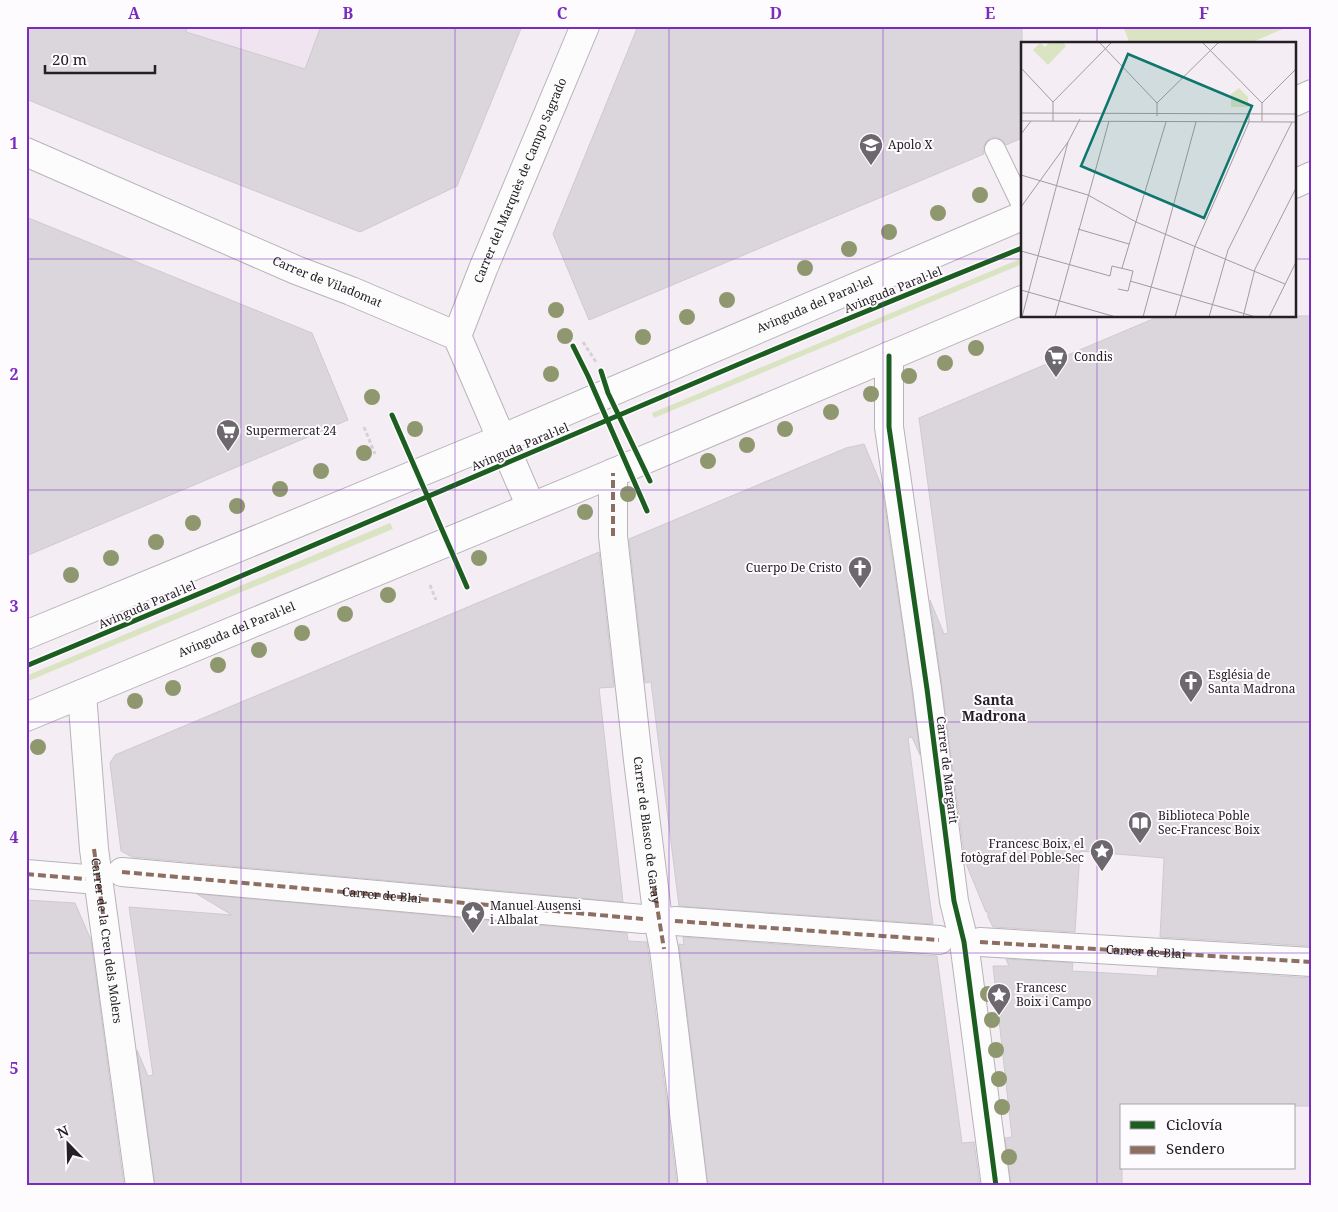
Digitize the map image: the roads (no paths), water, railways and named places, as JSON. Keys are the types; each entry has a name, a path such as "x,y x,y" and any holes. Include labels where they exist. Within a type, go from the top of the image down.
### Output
{"street":[{"name":"Carrer del Marquès de Campo Sagrado","path":"457,336 483,269 585,26"},
{"path":"1296,101 1312,94"},
{"name":"Carrer de Viladomat","path":"26,152 296,270 457,336"},
{"path":"1296,183 1312,176"},
{"name":"Avinguda del Paral·lel","path":"26,635 501,439 604,382 1021,216"},
{"name":"Avinguda del Paral·lel","path":"26,718 614,473 1021,300"},
{"path":"457,336 530,507"},
{"name":"Carrer de Margarit","path":"889,356 890,427 927,689 954,902 966,952 996,1186"},
{"name":"Carrer de Blasco de Garay","path":"614,473 613,536 638,760 658,920 664,949 693,1186"},
{"name":"Carrer de la Creu dels Molers","path":"82,694 96,868 140,1186"},
{"name":"Carrer de Blai","path":"122,872 643,919"},
{"path":"26,874 86,879"},
{"path":"675,921 939,940"},
{"name":"Carrer de Blai","path":"980,942 1312,962"}],"lane":[{"path":"995,149 1021,203"}],"place":[{"name":"Apolo X","path":"871,166"},
{"name":"Condis","path":"1056,378"},
{"name":"Supermercat 24","path":"228,452"},
{"name":"Cuerpo De Cristo","path":"860,589"},
{"name":"Església de Santa Madrona","path":"1191,703"},
{"name":"Biblioteca Poble Sec-Francesc Boix","path":"1140,844"},
{"name":"Francesc Boix, el fotògraf del Poble-Sec","path":"1102,872"},
{"name":"Manuel Ausensi i Albalat","path":"473,934"},
{"name":"Francesc Boix i Campo","path":"999,1016"}],"district":[{"name":"Santa Madrona","path":"994,708"}]}
